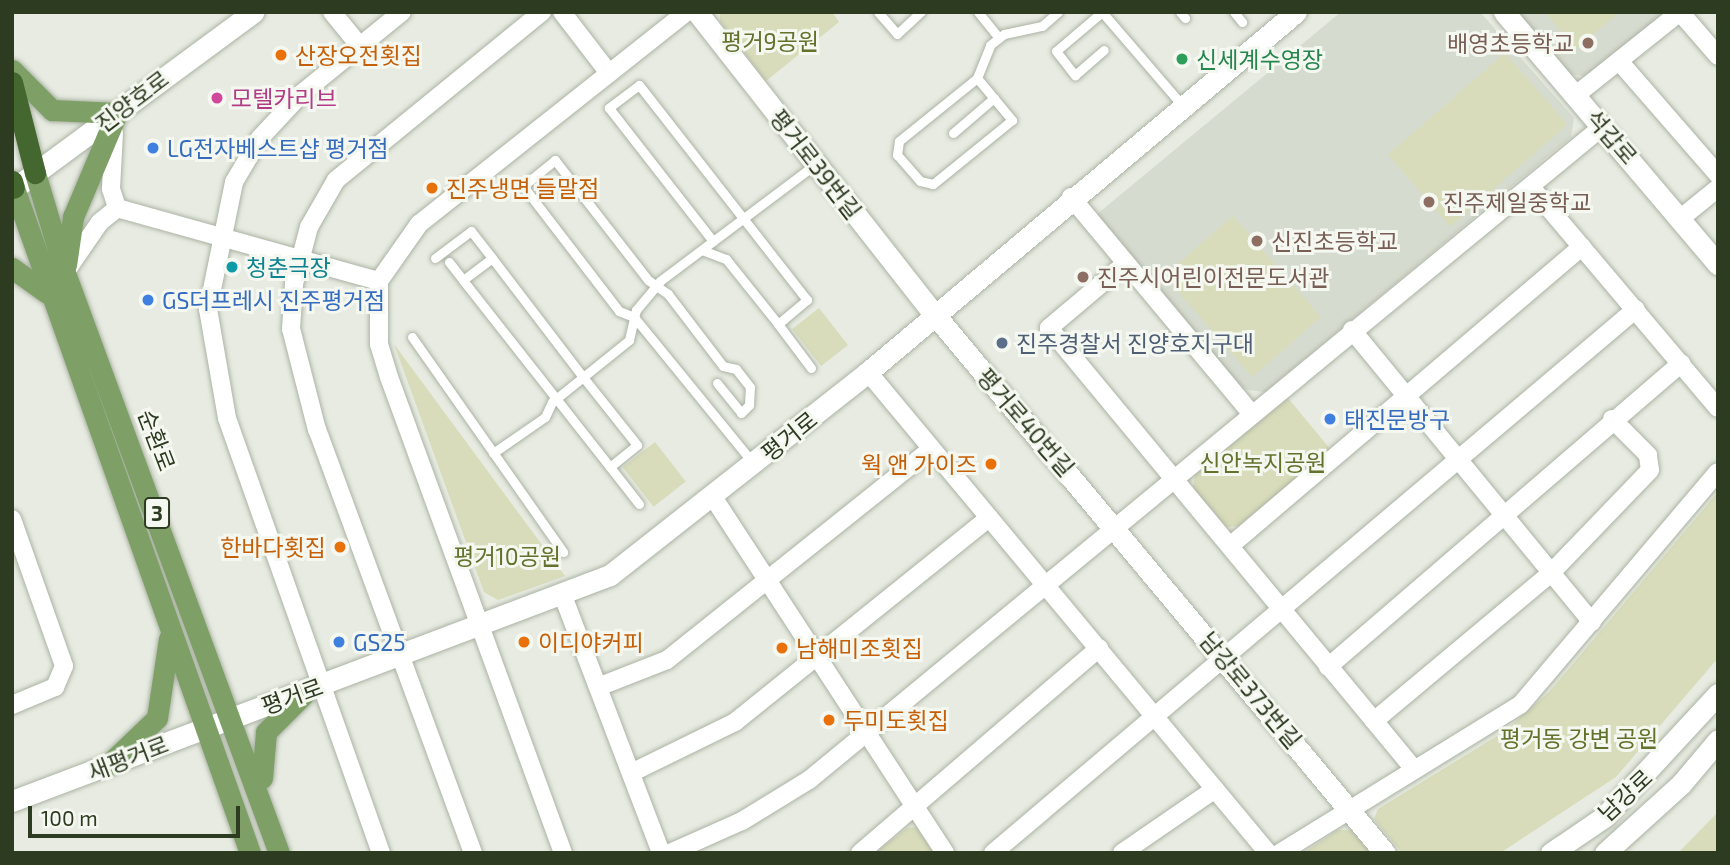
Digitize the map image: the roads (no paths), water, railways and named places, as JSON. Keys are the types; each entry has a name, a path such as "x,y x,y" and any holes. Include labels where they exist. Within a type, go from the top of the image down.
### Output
{"highway":[{"name":"순환로","path":"12,82 36,173"}],"main road":[{"path":"12,70 52,110 117,113 73,217 65,273"},
{"name":"순환로","path":"36,173 65,273 281,853"},
{"name":"3","path":"13,187 47,293 248,853"},
{"path":"12,268 47,293"},
{"path":"107,766 151,727 162,709 170,633"},
{"path":"267,820 263,738 312,689"}],"street":[{"name":"진양호로","path":"13,187 36,173 253,12"},
{"path":"332,12 359,45"},
{"path":"381,853 312,689 227,418 208,309 218,237 234,182 260,138 359,45 402,12"},
{"path":"473,853 400,656 299,366 291,329 297,258 336,180 542,12"},
{"path":"562,12 608,73"},
{"path":"563,853 382,355 379,281 419,225 686,12"},
{"name":"평거로39번길","path":"697,12 935,315"},
{"name":"평거로","path":"204,729 563,596 610,575 713,497 868,372 1071,197 1296,12"},
{"name":"석갑로","path":"1504,12 1718,264"},
{"path":"1576,95 1680,12 1718,55"},
{"path":"1619,61 1718,175"},
{"path":"117,113 110,160 117,208"},
{"path":"670,853 753,814 870,731 1118,528 1352,330 1602,127"},
{"path":"1531,187 1718,408"},
{"path":"1681,218 1718,188"},
{"path":"1071,197 1252,414"},
{"path":"117,208 379,281"},
{"path":"65,273 100,222 117,208"},
{"path":"1230,546 1582,246"},
{"path":"1126,263 1049,328 1414,769"},
{"path":"993,853 1154,715 1460,462 1636,309"},
{"name":"평거로40번길","path":"935,315 1118,528"},
{"path":"1352,330 1505,520 1592,622"},
{"path":"1328,667 1505,520 1612,419 1681,363"},
{"path":"868,372 930,450 1046,585 1268,853"},
{"path":"1374,721 1550,574 1650,470 1648,455 1612,419"},
{"path":"598,687 667,660 930,450"},
{"path":"1280,853 1521,704 1718,472"},
{"path":"713,497 870,731 945,853"},
{"path":"631,773 735,722 989,518"},
{"path":"12,519 64,666 55,687 12,705"},
{"name":"남강로373번길","path":"1118,528 1385,853"},
{"path":"563,596 661,853"},
{"path":"860,853 916,808 1099,649"},
{"name":"남강로","path":"1551,853 1604,817 1718,694"},
{"name":"새평거로","path":"12,801 204,729"},
{"name":"남강로","path":"1605,853 1681,784 1718,740"},
{"path":"1122,853 1215,789"}],"lane":[{"path":"878,12 897,34 921,12"},
{"path":"978,12 999,38"},
{"path":"977,78 1012,120 933,184 920,181 898,155 899,141 977,78 984,55 999,38 1042,26 1058,12"},
{"path":"1104,50 1075,75 1056,51 1102,12 1182,105"},
{"path":"1234,12 1242,22"},
{"path":"713,241 609,108 639,85 807,300 778,324"},
{"path":"953,133 995,98"},
{"path":"717,383 741,412 748,405 750,387 743,378 723,366 555,160 523,186 619,311 634,317 754,464"},
{"path":"494,453 545,417 556,398 629,340 634,317 656,285 816,164"},
{"path":"435,258 471,231 637,446 610,467"},
{"path":"702,250 726,259 811,368"},
{"path":"463,280 492,258"},
{"path":"449,262 639,504"},
{"path":"412,337 564,552"}],"place":[{"name":"배영초등학교","path":"1588,43"},
{"name":"산장오전횟집","path":"281,55"},
{"name":"신세계수영장","path":"1182,59"},
{"name":"모텔카리브","path":"217,98"},
{"name":"LG전자베스트샵 평거점","path":"153,148"},
{"name":"진주냉면 들말점","path":"432,188"},
{"name":"진주제일중학교","path":"1429,202"},
{"name":"신진초등학교","path":"1257,241"},
{"name":"청춘극장","path":"232,267"},
{"name":"진주시어린이전문도서관","path":"1083,277"},
{"name":"GS더프레시 진주평거점","path":"148,300"},
{"name":"진주경찰서 진양호지구대","path":"1002,343"},
{"name":"태진문방구","path":"1330,419"},
{"name":"웍 앤 가이즈","path":"991,464"},
{"name":"한바다횟집","path":"340,547"},
{"name":"GS25","path":"339,642"},
{"name":"이디야커피","path":"524,642"},
{"name":"남해미조횟집","path":"782,648"},
{"name":"두미도횟집","path":"829,720"}],"park label":[{"name":"평거9공원","path":"770,41"},
{"name":"신안녹지공원","path":"1263,462"},
{"name":"평거10공원","path":"507,556"},
{"name":"평거동 강변 공원","path":"1579,738"}]}
